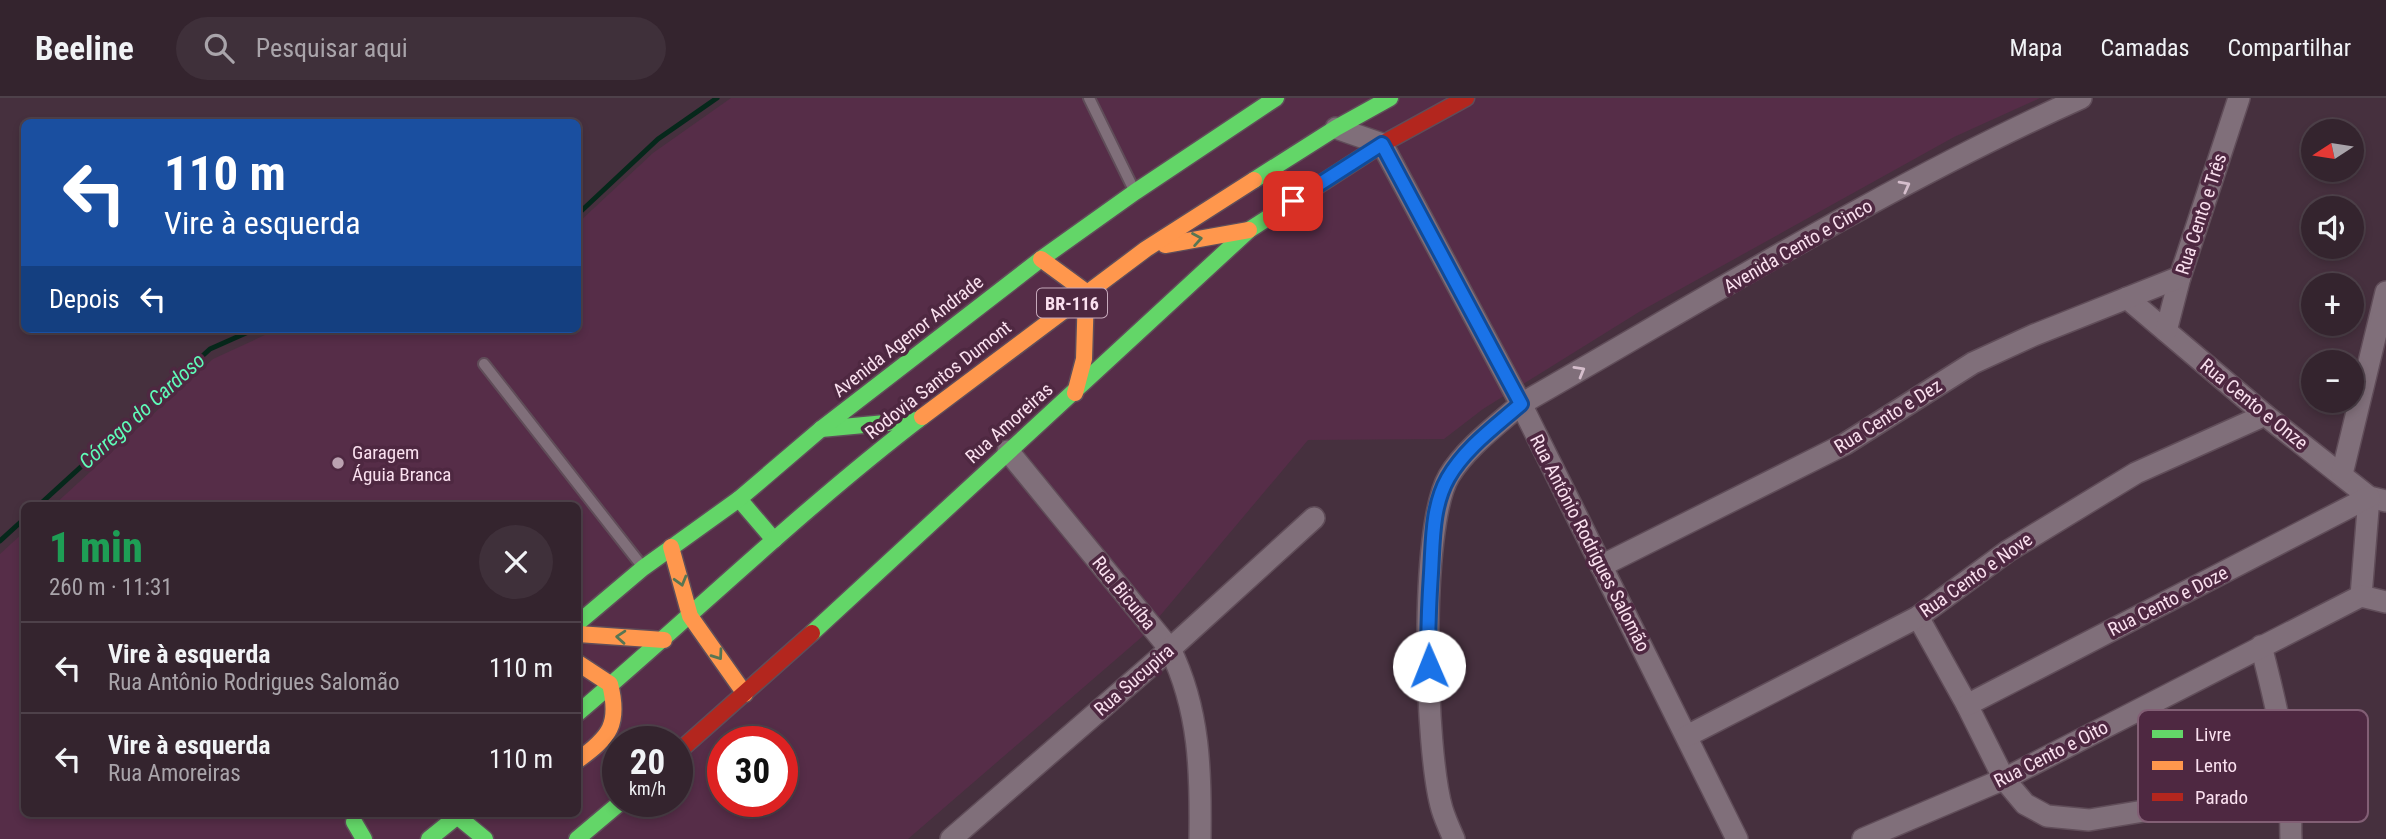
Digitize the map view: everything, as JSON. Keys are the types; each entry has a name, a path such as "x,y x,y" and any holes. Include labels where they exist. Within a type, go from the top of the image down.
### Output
{"main road":[{"name":"Avenida Agenor Andrade","path":"581,620 643,568 739,499 821,429 1041,259 1135,192 1276,98"},
{"name":"Rodovia Santos Dumont","path":"581,710 664,640 774,540 918,420 1086,292 1146,249 1336,128 1390,98"},
{"name":"Rua Amoreiras","path":"693,739 1075,393 1249,230 1382,144 1466,98"},
{"path":"1146,249 1249,230"},
{"path":"1041,259 1079,284 1086,292 1084,359 1075,393"},
{"path":"821,429 918,420"},
{"path":"739,499 774,540"},
{"path":"671,547 691,616 746,694"},
{"path":"581,634 664,640"},
{"path":"581,665 610,684 616,713 612,727 596,747 581,758"},
{"path":"340,834 354,817"},
{"path":"355,817 364,839"},
{"path":"429,839 456,817"},
{"path":"461,817 485,839"},
{"path":"577,839 603,817"}],"street":[{"name":"Avenida Cento e Cinco","path":"1454,839 1442,809 1434,769 1427,638 1435,517 1449,477 1476,444 1521,404 1869,205 1961,156 2081,98"},
{"name":"Rua Cento e Três","path":"2166,331 2180,277 2239,98"},
{"path":"1336,128 1382,144"},
{"name":"Rua Antônio Rodrigues Salomão","path":"1382,144 1521,404 1737,839"},
{"name":"Rua Cento e Dez","path":"1601,566 1845,444 1973,363 2034,335 2180,277"},
{"path":"2342,474 2386,292"},
{"name":"Rua Cento e Onze","path":"2127,298 2265,415 2378,499"},
{"name":"Rua Cento e Nove","path":"1687,736 1918,617 2008,551 2096,496 2165,458 2265,415"},
{"name":"Rua Bicuíba","path":"1008,452 1170,649 1186,687 1198,746 1200,839"},
{"path":"2378,499 2361,596 2386,602"},
{"name":"Rua Cento e Doze","path":"1966,705 2378,499"},
{"name":"Rua Sucupira","path":"951,839 1170,649 1314,518"},
{"name":"Rua Cento e Oito","path":"1863,839 2004,779 2361,596"},
{"path":"1918,617 2004,779 2025,804 2047,816 2070,820 2089,820 2138,812"},
{"path":"2261,646 2278,710"}],"lane":[{"path":"1089,98 1135,192"},
{"path":"484,364 643,568"}],"shaded area":[{"path":"731,98 2040,98 1954,137 1639,312 1483,409 1444,439 1308,440 1143,636 908,839 0,839 0,554 21,535 21,817 581,817 581,502 57,502 213,359 269,333 581,333 581,220 653,153"}],"waterway":[{"name":"Córrego do Cardoso","path":"581,211 658,139 717,98"},
{"name":"Córrego do Cardoso","path":"42,502 210,349 246,333"},
{"name":"Córrego do Cardoso","path":"0,541 21,522"}],"traffic: fast":[{"path":"581,620 643,568 739,499 821,429 1041,259 1135,192 1276,98"},
{"path":"1254,180 1336,128 1390,98"},
{"path":"812,633 1249,230 1294,201"},
{"path":"581,710 791,525 922,417"},
{"path":"821,429 918,420"},
{"path":"739,499 774,540"},
{"path":"429,839 456,817"},
{"path":"458,817 485,839"},
{"path":"577,839 603,817"},
{"path":"354,822 364,839"}],"traffic: slow":[{"path":"922,417 1146,249 1254,180"},
{"path":"1165,245 1249,230"},
{"path":"1041,259 1086,292 1084,359 1075,393"},
{"path":"671,547 690,616 745,694"},
{"path":"581,634 664,640"},
{"path":"581,665 610,684 614,710 613,720 605,736 581,758"}],"traffic: jam":[{"path":"1294,201 1382,144 1466,98"},
{"path":"693,739 812,633"}],"place":[{"name":"Garagem Águia Branca","path":"338,463"}],"route":[{"path":"1293,201 1382,144 1521,404 1476,444 1449,477 1441,495 1435,517 1427,638 1429,666"}]}
